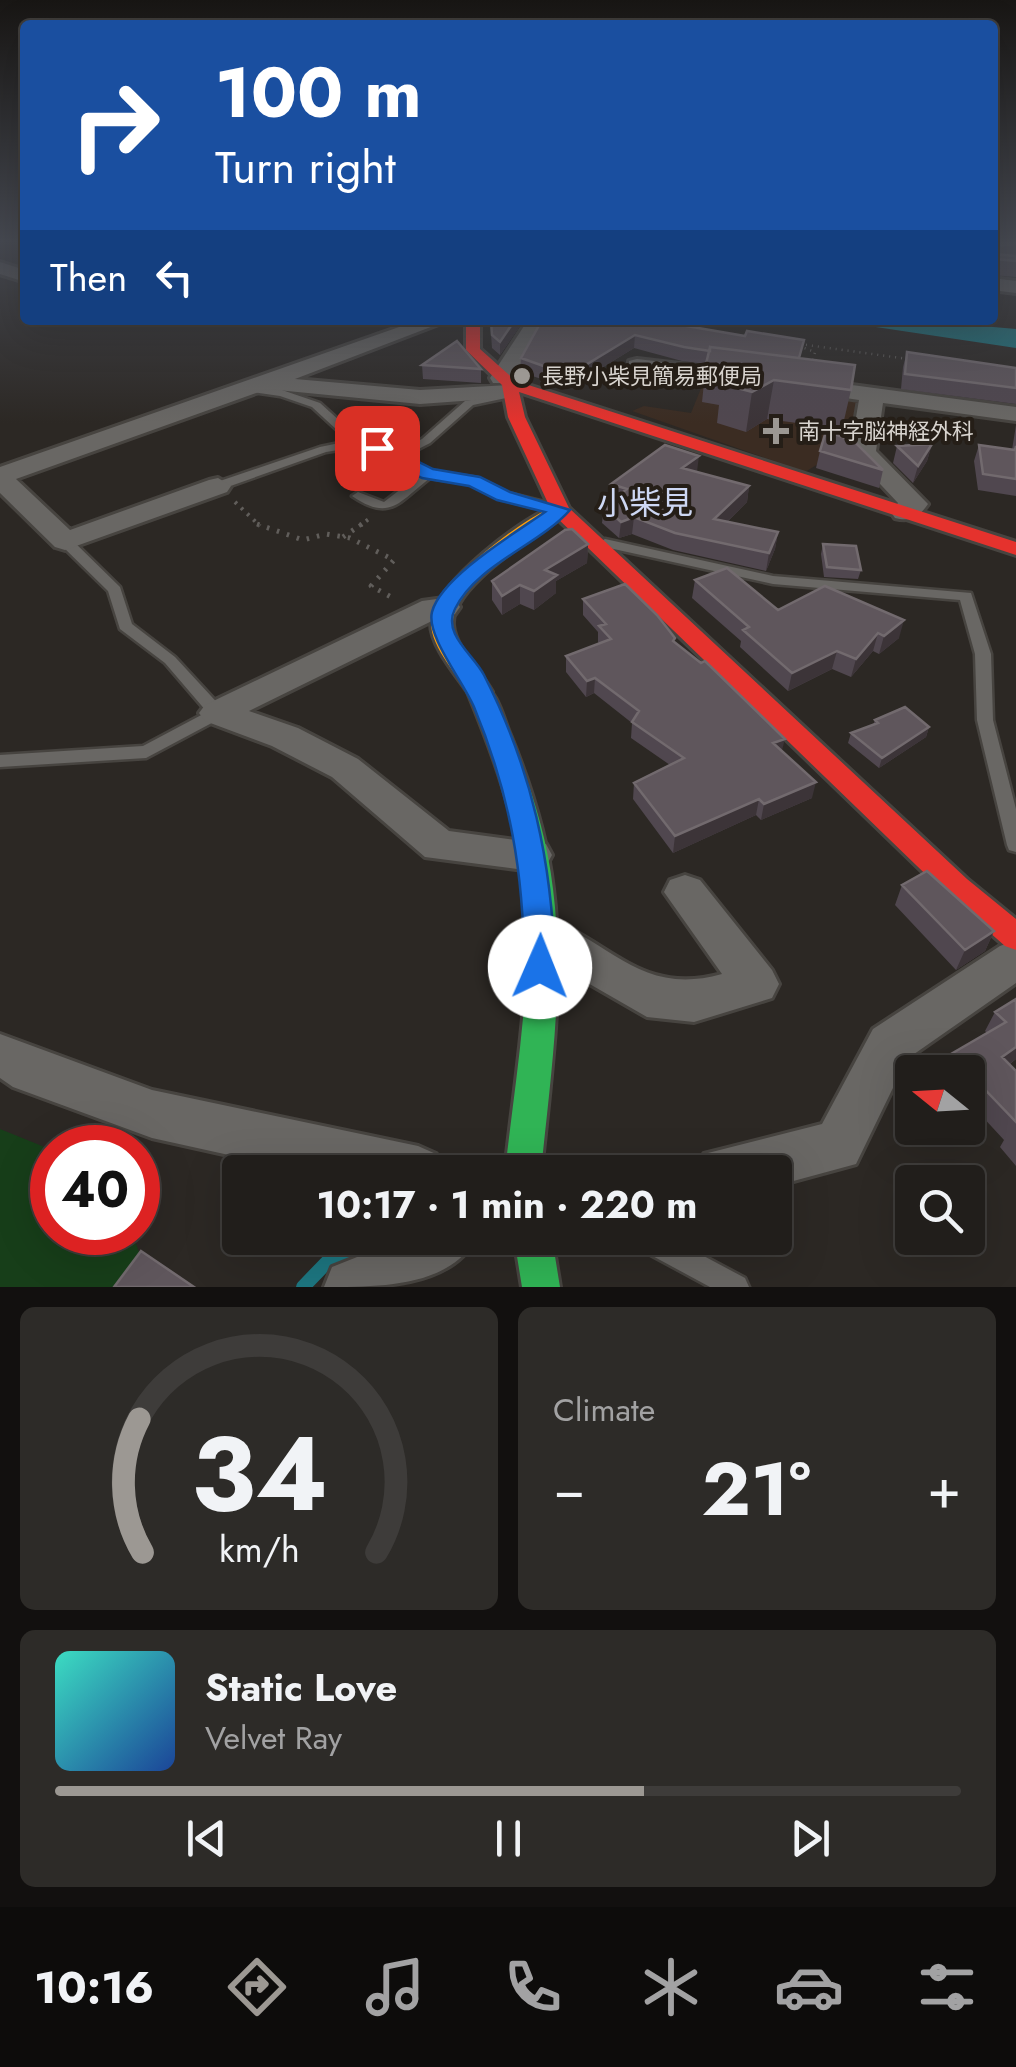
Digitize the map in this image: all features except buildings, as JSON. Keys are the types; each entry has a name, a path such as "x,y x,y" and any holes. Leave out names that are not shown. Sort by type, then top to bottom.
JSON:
{"street":[{"path":"218,486 65,542 0,477 425,325"},
{"path":"473,325 471,348 481,365 505,388"},
{"path":"536,325 505,388 508,411 557,482 560,510 1016,938"},
{"path":"636,366 1016,414"},
{"path":"257,386 420,397 505,388 1016,549"},
{"path":"872,394 863,452 914,504 905,512"},
{"path":"218,713 433,610 484,564 560,510"},
{"path":"433,610 451,648 471,672 511,764 532,855 542,935 520,1155"},
{"path":"218,713 285,738 346,768 438,846 532,855"},
{"path":"542,935 647,997 694,1002 756,984 685,892"},
{"path":"792,1156 838,1146 890,1044 1016,959"},
{"path":"0,1056 14,1059 30,1071 152,1114 340,1155"},
{"path":"352,1287 430,1255"},
{"path":"536,1255 541,1287"}],"lane":[{"path":"257,386 316,406 358,442 396,456 428,474 474,481 504,496 560,510"},
{"path":"396,456 426,442 469,403 505,388"},
{"path":"218,486 324,449 358,442"},
{"path":"358,496 385,507 428,474"},
{"path":"590,540 773,580 966,596 983,654 985,720 1016,845"},
{"path":"0,761 146,752 218,713 170,660 125,626 115,590 65,542"},
{"path":"677,1255 736,1287"}],"path":[{"path":"789,384 814,352 786,342 922,361"},
{"path":"218,486 263,529 303,540 315,533 365,541 394,560 372,586 433,610"},
{"path":"343,538 385,507"}],"shaded area":[{"name":"南十字脳神経外科","path":"706,376 870,398 861,452 841,450 805,472 632,411 644,406 691,413"}],"green space":[{"path":"0,1129 30,1141 30,1255 140,1255 152,1287 0,1287"}],"water":[{"path":"862,325 1016,329 1016,348"}],"waterway":[{"path":"303,1287 339,1255"}],"traffic: fast":[{"path":"480,692 517,789 539,889 542,957 525,1155"},
{"path":"536,1255 541,1287"}],"traffic: slow":[{"path":"480,692 444,634 444,611 454,595 488,561 560,510"}],"traffic: jam":[{"path":"473,325 473,350 510,384 1016,549"},
{"path":"510,384 516,417 560,510 957,887 1016,937"}],"place":[{"name":"長野小柴見簡易郵便局","path":"522,376"},
{"name":"南十字脳神経外科","path":"776,431"}],"district":[{"name":"小柴見","path":"645,503"}],"route":[{"path":"377,448 428,474 474,481 504,496 560,510 484,564 444,607 441,624 451,648 471,672 511,764 538,887 540,967"}]}
